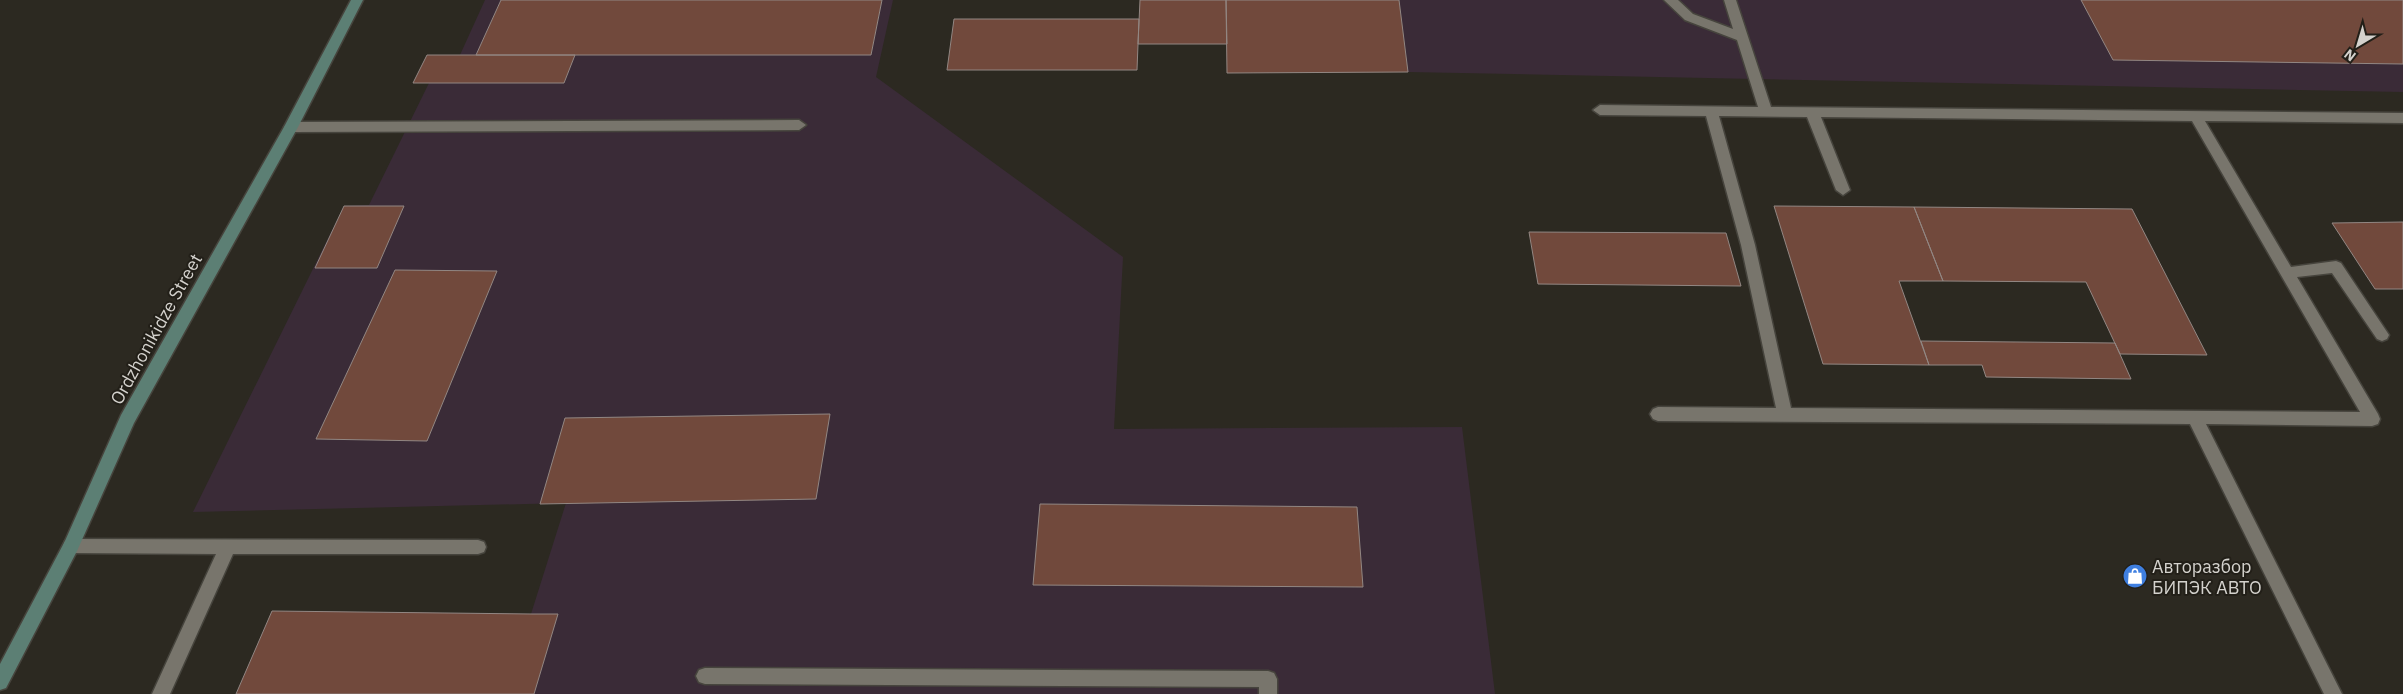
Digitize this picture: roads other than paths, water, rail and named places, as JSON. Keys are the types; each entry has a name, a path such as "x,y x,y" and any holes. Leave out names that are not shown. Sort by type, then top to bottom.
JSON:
{"main road":[{"name":"Ordzhonikidze Street","path":"0,682 71,546 127,420 291,127 357,0"}],"lane":[{"path":"1670,0 1689,17 1743,38"},
{"path":"1730,0 1766,111"},
{"path":"1600,110 2403,118"},
{"path":"1712,111 1748,245 1785,415"},
{"path":"1812,112 1842,190"},
{"path":"1658,414 2372,419 2196,116"},
{"path":"291,127 799,125"},
{"path":"2287,273 2336,268 2382,335"},
{"path":"2194,418 2333,694"},
{"path":"71,546 478,546"},
{"path":"161,694 228,546"},
{"path":"705,676 1268,679 1268,694"}],"place":[{"name":"Авторазбор БИПЭК АВТО","path":"2135,576"}]}
